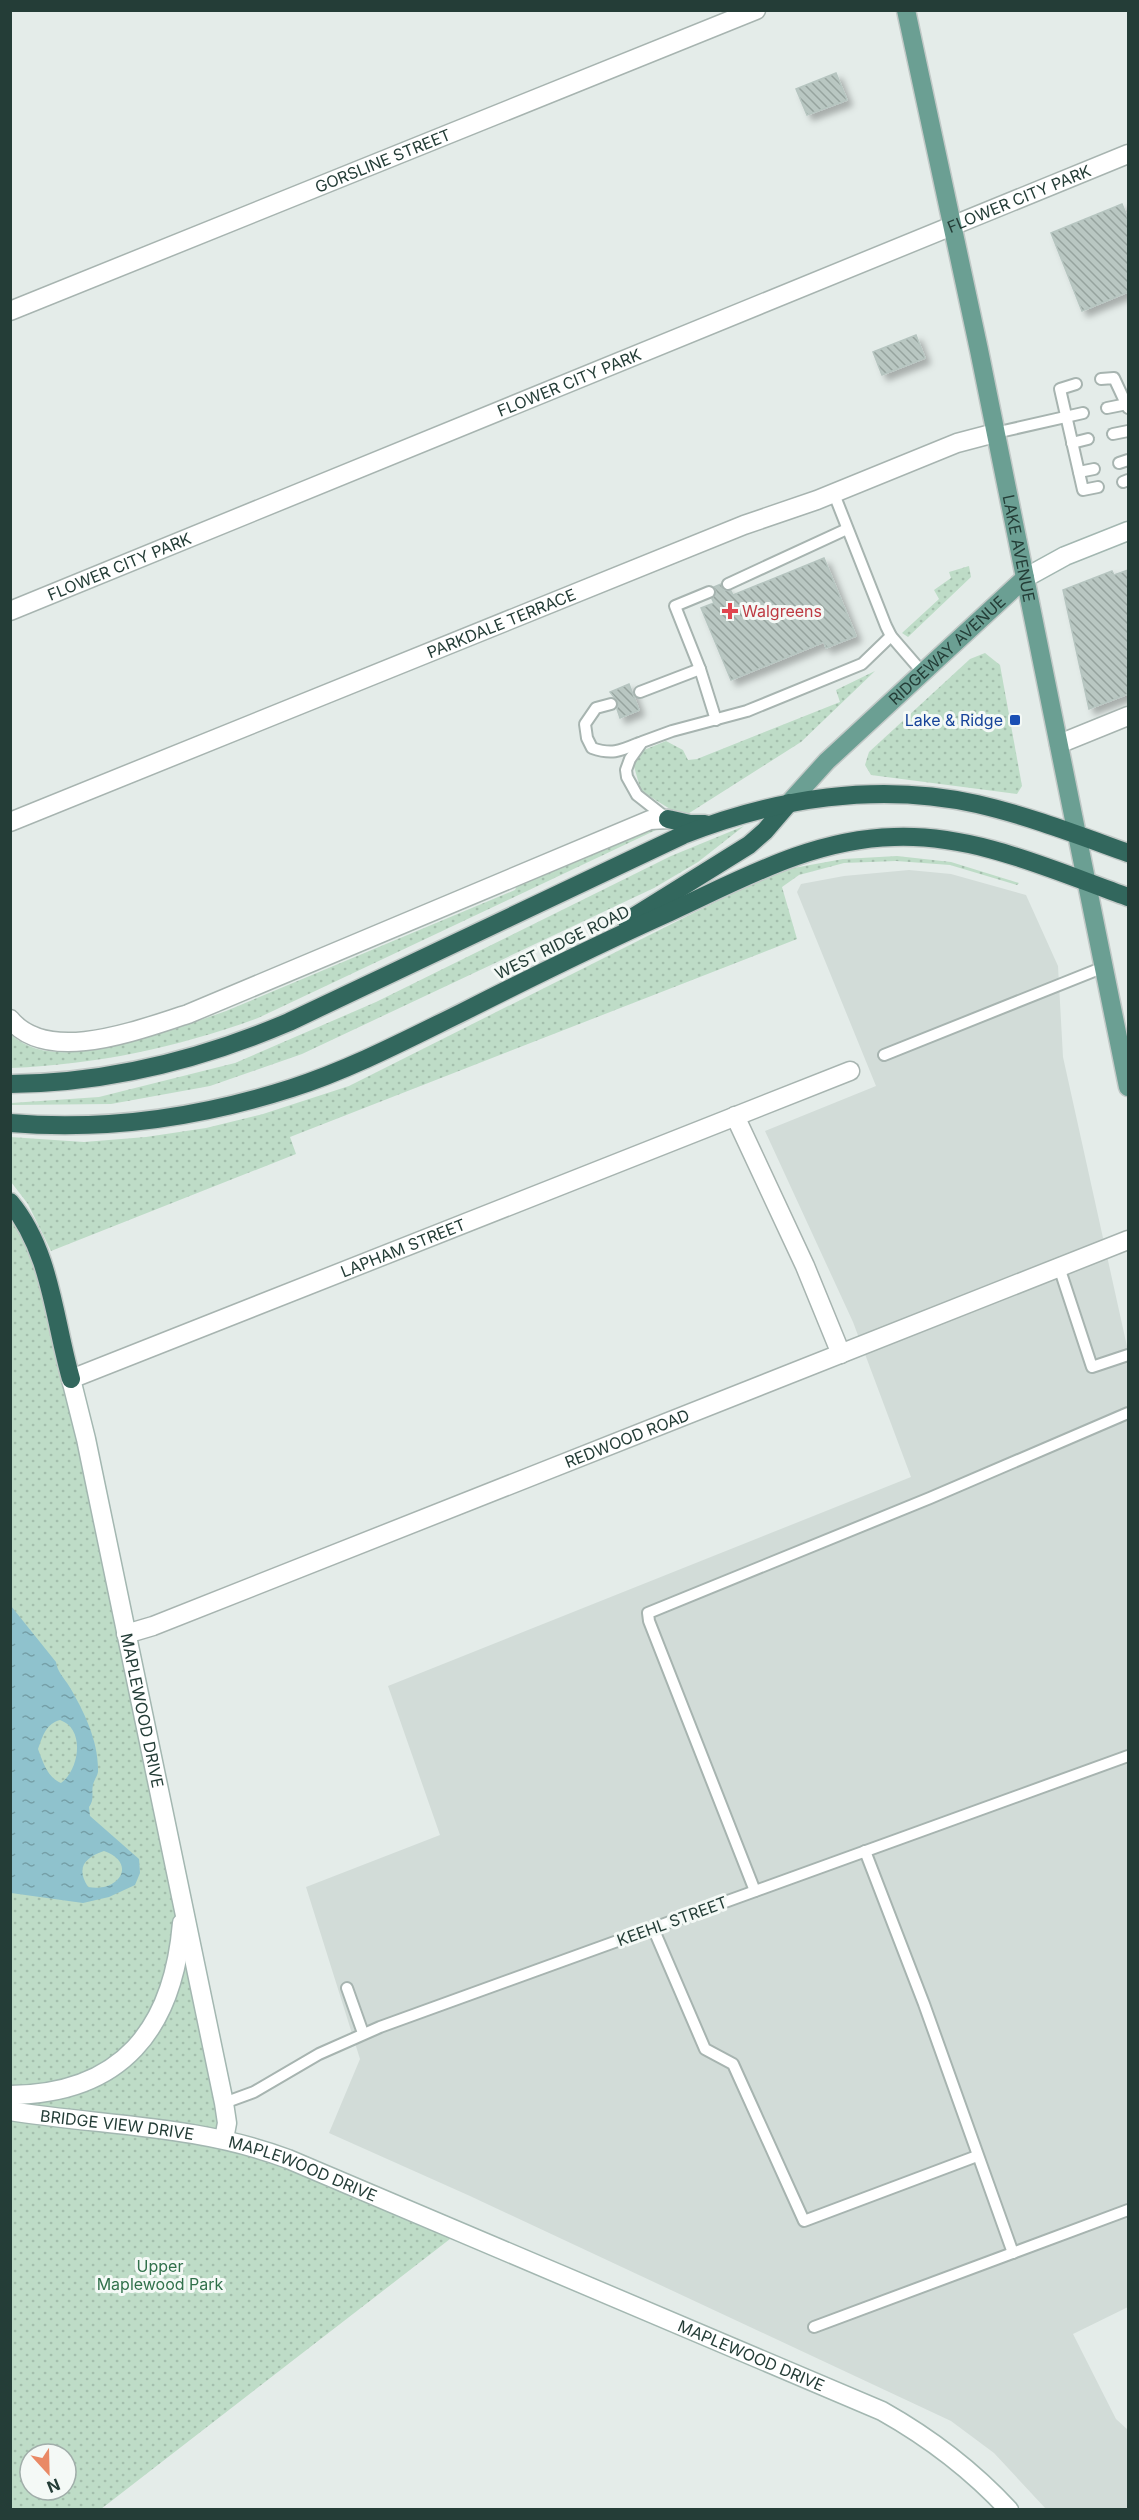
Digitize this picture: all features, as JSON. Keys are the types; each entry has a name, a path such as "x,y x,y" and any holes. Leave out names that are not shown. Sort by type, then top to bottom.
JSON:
{"highway":[{"path":"10,1084 57,1082 125,1073 225,1047 289,1022 661,845 716,822 789,803 866,794 931,796 1006,811 1128,853"},
{"path":"540,973 749,845 765,831 789,803"},
{"path":"668,819 690,824 716,822"},
{"name":"WEST RIDGE ROAD","path":"10,1123 57,1125 125,1122 193,1113 260,1098 357,1063 540,973 780,861 806,851 848,841 895,837 957,841 1002,852 1128,897"},
{"path":"10,1202 31,1234 43,1264 71,1379"}],"main road":[{"name":"LAKE AVENUE","path":"906,10 1128,1087"},
{"name":"RIDGEWAY AVENUE","path":"789,803 827,760 1025,579"}],"street":[{"name":"GORSLINE STREET","path":"10,311 756,10"},
{"name":"FLOWER CITY PARK","path":"10,611 1128,154"},
{"name":"PARKDALE TERRACE","path":"10,822 744,525 834,494 957,443 995,433"},
{"name":"RIDGEWAY AVENUE","path":"1025,579 1065,556 1128,531"},
{"path":"1059,744 1128,716"},
{"path":"10,1019 23,1031 36,1038 58,1043 77,1042 131,1031 188,1014 650,820 668,819"},
{"name":"LAPHAM STREET","path":"71,1379 850,1071"},
{"path":"735,1116 805,1266 841,1353"},
{"name":"REDWOOD ROAD","path":"126,1634 176,1617 1128,1240"},
{"name":"MAPLEWOOD DRIVE","path":"71,1379 183,1900 224,2103 227,2123 224,2139 300,2164 882,2411 940,2446 968,2469 1009,2510"},
{"path":"10,2096 51,2092 82,2084 105,2074 134,2049 152,2027 169,1991 179,1948 183,1900"},
{"name":"BRIDGE VIEW DRIVE","path":"10,2111 139,2125 224,2139"}],"lane":[{"path":"1101,379 1114,378 1128,406 1107,408"},
{"path":"1076,384 1060,389 1083,490 1098,487"},
{"path":"995,433 1083,413"},
{"path":"1113,434 1128,431"},
{"path":"1072,443 1088,439"},
{"path":"1079,472 1094,468"},
{"path":"834,494 891,636 923,673"},
{"path":"728,584 847,529"},
{"path":"709,592 675,606 700,669 716,720"},
{"path":"611,704 596,708 585,724 587,738 592,748 606,753 618,752 672,730 747,711 862,664 891,636"},
{"path":"640,692 700,669"},
{"path":"642,742 627,765 629,783 644,802 668,819"},
{"path":"885,1055 1104,968"},
{"path":"1059,1267 1092,1367 1128,1355"},
{"path":"755,1891 648,1613 930,1498 1128,1413"},
{"name":"KEEHL STREET","path":"224,2103 254,2092 319,2054 363,2033 1128,1756"},
{"path":"865,1851 924,2004 1013,2253"},
{"path":"653,1928 705,2049 733,2064 804,2221 977,2156"},
{"path":"347,1988 363,2033"},
{"path":"814,2327 1128,2210"}],"shaded area":[{"path":"909,870 951,874 1026,895 1058,966 1063,1057 1128,1351 1128,2307 1073,2334 1116,2419 1128,2430 1128,2509 1046,2509 994,2453 951,2421 470,2196 329,2133 360,2059 306,1887 440,1835 388,1686 911,1477 853,1322 765,1131 876,1086 797,892 801,884 844,876"}],"green space":[{"path":"969,566 971,577 908,637 902,633 939,599 934,590 951,578 949,572"},
{"path":"985,653 1000,665 1022,786 1017,794 871,775 865,765 869,752 970,659"},
{"path":"875,671 801,742 683,817 641,791 633,763 639,752 666,741 683,750 688,760 697,759 840,702 836,690"},
{"path":"744,826 698,862 654,888 302,1054 210,1086 111,1104 11,1105 11,1103 99,1097 235,1063 376,1002 671,856"},
{"path":"655,827 656,830 258,1018 197,1038 136,1053 75,1063 11,1068 10,1034 31,1047 55,1052 72,1052 175,1029 226,1011 515,890 518,883"},
{"path":"897,856 951,862 1019,883 1017,885 950,865 896,861 844,863 799,875 782,887 797,939 290,1137 296,1154 51,1251 28,1204 11,1182 10,1137 84,1142 146,1137 206,1128 263,1114 349,1086 777,871 843,859"},
{"name":"Upper Maplewood Park","path":"10,1202 38,1250 224,2139 459,2232 101,2509 11,2509"}],"water":[{"path":"11,1606 56,1662 90,1727 96,1749 98,1772 89,1807 90,1816 139,1859 140,1873 135,1885 109,1897 83,1903 11,1893","holes":["60,1720 74,1732 77,1750 72,1769 61,1783 49,1773 38,1749 48,1727","104,1851 114,1856 120,1863 122,1869 120,1876 108,1886 88,1887 84,1880 84,1864 91,1857"]}],"building":[{"path":"836,73 847,100 807,115 796,89"},
{"path":"1122,204 1128,219 1128,292 1082,311 1051,233"},
{"path":"916,335 925,358 882,375 873,352"},
{"name":"Walgreens","path":"824,558 856,636 826,648 824,642 731,680 701,608 714,603 712,599 716,592 714,587 721,584 723,590 731,591 733,595"},
{"path":"1128,570 1128,694 1089,709 1063,590 1112,571 1114,575"},
{"path":"629,684 639,710 620,718 617,709 618,702 610,692"}],"place":[{"name":"Walgreens","path":"730,611"},
{"name":"Lake & Ridge","path":"1015,720"}]}
